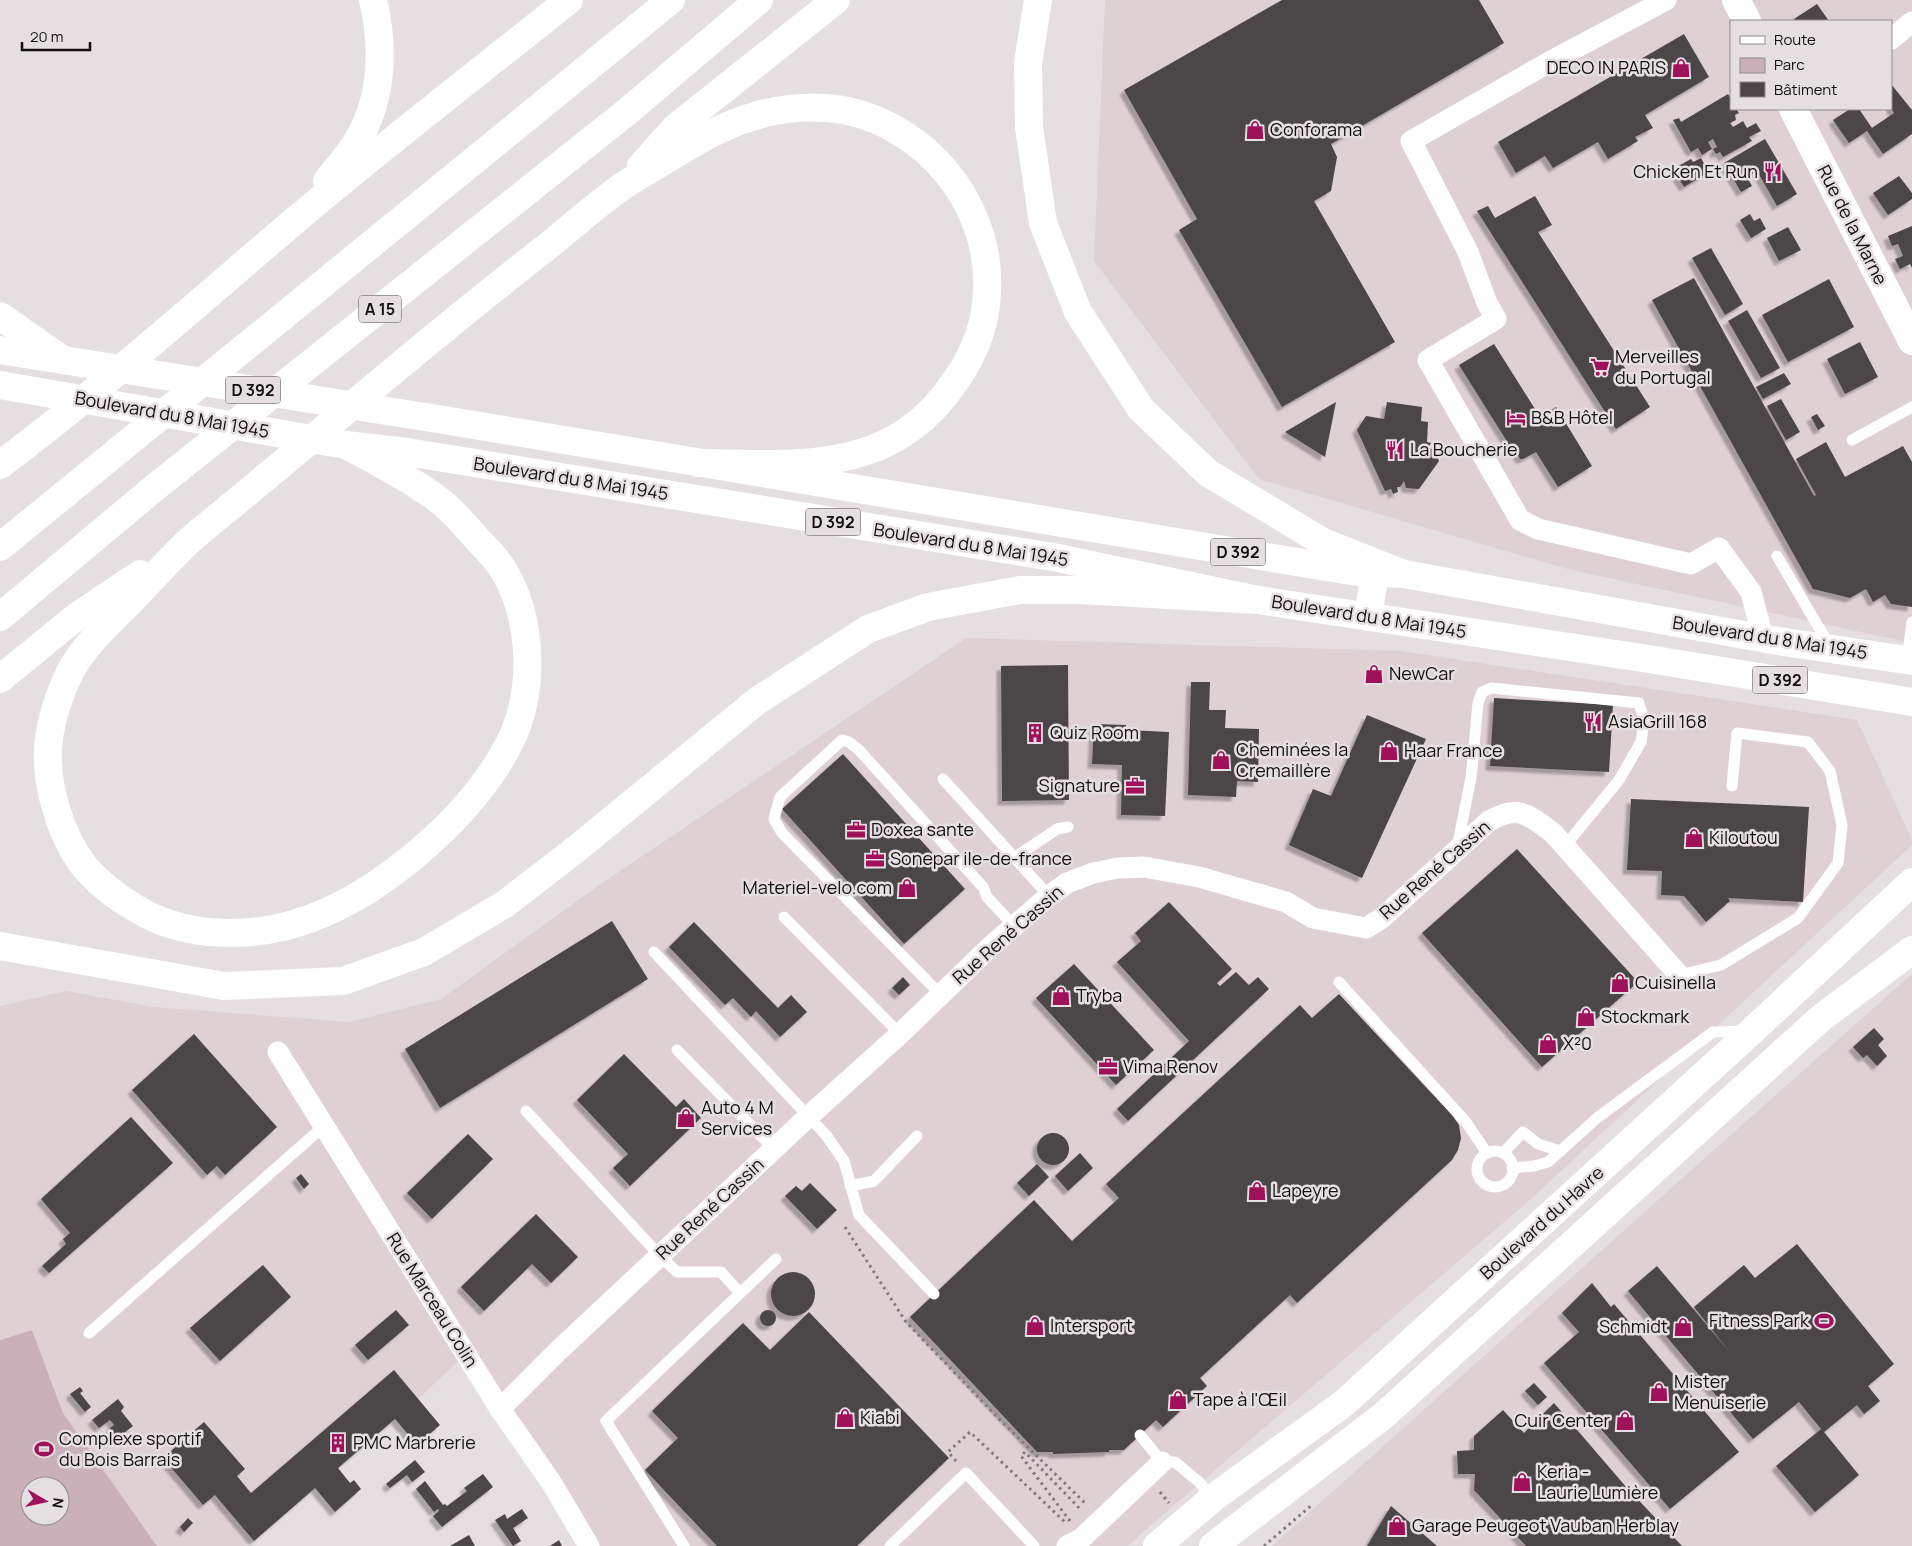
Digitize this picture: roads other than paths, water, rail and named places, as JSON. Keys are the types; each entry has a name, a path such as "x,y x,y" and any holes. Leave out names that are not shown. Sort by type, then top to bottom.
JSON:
{"main road":[{"path":"300,216 360,137 372,103 377,88 380,62 378,20 373,0"},
{"path":"0,465 54,425 153,343 300,216 569,0"},
{"path":"0,547 671,0"},
{"name":"A 15","path":"0,617 161,483 628,112 759,0"},
{"path":"621,187 675,128 836,0"},
{"path":"1038,0 1028,63 1029,127 1043,224 1078,312 1141,409 1208,473 1323,542 1404,574"},
{"path":"1736,0 1746,20"},
{"path":"346,445 431,494 456,516 500,563 512,585 523,615 528,666 521,712 512,738 497,764 472,798 443,829 402,866 357,896 304,922 257,932 216,932 165,923 141,912 102,884 84,866 68,839 57,812 48,753 52,725 61,693 73,667 90,642 189,541 469,308 621,187 717,129 755,116 791,108 830,109 859,114 892,128 919,146 944,168 965,196 980,232 987,256 987,290 983,325 971,358 951,389 923,420 902,437 854,456 798,464 698,462"},
{"name":"Rue de la Marne","path":"1795,110 1912,341"},
{"path":"0,316 63,360"},
{"name":"Boulevard du 8 Mai 1945","path":"0,350 444,420 1357,572 1404,574 1763,638 1909,661"},
{"name":"Boulevard du 8 Mai 1945","path":"0,385 346,445 406,452 1053,557 1258,600 1649,659 1912,702"},
{"path":"0,679 76,617 189,541"},
{"path":"1368,617 1375,573"},
{"path":"0,946 224,986 343,981 424,952 505,904 575,850 757,701 868,629 928,607 1020,590 1080,590 1258,600"},
{"name":"Boulevard du Havre","path":"1157,1546 1214,1498 1343,1404 1753,1030 1912,882"},
{"name":"Boulevard du Havre","path":"1212,1546 1383,1416 1821,1018 1912,950"}],"street":[{"path":"1666,0 1588,40 1410,141 1468,252 1487,303 1496,319 1428,360 1520,520 1538,529 1691,564 1719,548 1751,592 1763,638"},
{"path":"1892,38 1912,22"},
{"name":"Rue René Cassin","path":"500,1409 564,1346 1014,926 1049,896 1068,883 1093,873 1118,868 1144,867 1199,877 1286,902 1313,918 1366,928 1382,918 1489,821 1502,814 1517,812 1529,815 1554,833 1679,975"},
{"name":"Rue Marceau Colin","path":"278,1052 500,1409 551,1482 588,1546"},
{"path":"1067,1546 1081,1539 1162,1462"}],"lane":[{"path":"1852,440 1912,407"},
{"path":"1777,556 1831,649"},
{"path":"1909,661 1912,622"},
{"path":"1457,850 1471,778 1478,703 1482,692 1491,688 1639,703 1644,720 1641,742 1619,780 1565,846"},
{"path":"1679,975 1721,965 1798,918 1838,864 1842,825 1830,771 1808,742 1737,733 1732,786"},
{"path":"941,995 782,833 774,819 780,797 842,740 850,742 983,887 987,897 1014,926"},
{"path":"944,779 1049,896"},
{"path":"1014,858 1057,829 1068,827"},
{"path":"784,917 900,1034"},
{"path":"654,952 826,1135 844,1161 859,1215 934,1294"},
{"path":"1340,982 1466,1122 1487,1153"},
{"path":"1512,1168 1534,1166 1548,1162 1597,1118 1713,1032 1753,1030"},
{"path":"677,1050 774,1149"},
{"path":"526,1111 677,1272 721,1272 740,1293"},
{"path":"89,1333 324,1126"},
{"path":"1504,1153 1523,1132 1538,1144 1561,1151"},
{"path":"850,1186 874,1181 917,1136"},
{"path":"1492,1151 1504,1153 1508,1157 1512,1168 1510,1178 1496,1187 1485,1184 1477,1170 1480,1160 1492,1151"},
{"path":"684,1546 606,1421 776,1259"},
{"path":"1140,1435 1162,1462 1175,1462 1199,1482 1214,1498"},
{"path":"890,1546 966,1473 1034,1546"}],"place":[{"name":"DECO IN PARIS","path":"1681,68"},
{"name":"Conforama","path":"1255,130"},
{"name":"Chicken Et Run","path":"1773,172"},
{"name":"Merveilles du Portugal","path":"1600,367"},
{"name":"B&B Hôtel","path":"1516,418"},
{"name":"La Boucherie","path":"1395,450"},
{"name":"NewCar","path":"1374,674"},
{"name":"AsiaGrill 168","path":"1593,722"},
{"name":"Quiz Room","path":"1035,733"},
{"name":"Haar France","path":"1389,751"},
{"name":"Cheminées la Cremaillère","path":"1221,760"},
{"name":"Signature","path":"1135,786"},
{"name":"Doxea sante","path":"856,830"},
{"name":"Kiloutou","path":"1694,838"},
{"name":"Sonepar ile-de-france","path":"875,859"},
{"name":"Materiel-velo.com","path":"907,888"},
{"name":"Cuisinella","path":"1620,983"},
{"name":"Tryba","path":"1061,996"},
{"name":"Stockmark","path":"1586,1017"},
{"name":"X²0","path":"1548,1044"},
{"name":"Vima Renov","path":"1108,1067"},
{"name":"Auto 4 M Services","path":"686,1118"},
{"name":"Lapeyre","path":"1257,1191"},
{"name":"Fitness Park","path":"1824,1321"},
{"name":"Intersport","path":"1035,1326"},
{"name":"Schmidt","path":"1683,1327"},
{"name":"Mister Menuiserie","path":"1659,1392"},
{"name":"Tape à l'Œil","path":"1178,1400"},
{"name":"Kiabi","path":"845,1418"},
{"name":"Cuir Center","path":"1625,1421"},
{"name":"PMC Marbrerie","path":"338,1443"},
{"name":"Complexe sportif du Bois Barrais","path":"44,1449"},
{"name":"Keria - Laurie Lumière","path":"1522,1482"},
{"name":"Garage Peugeot Vauban Herblay","path":"1397,1526"}]}
